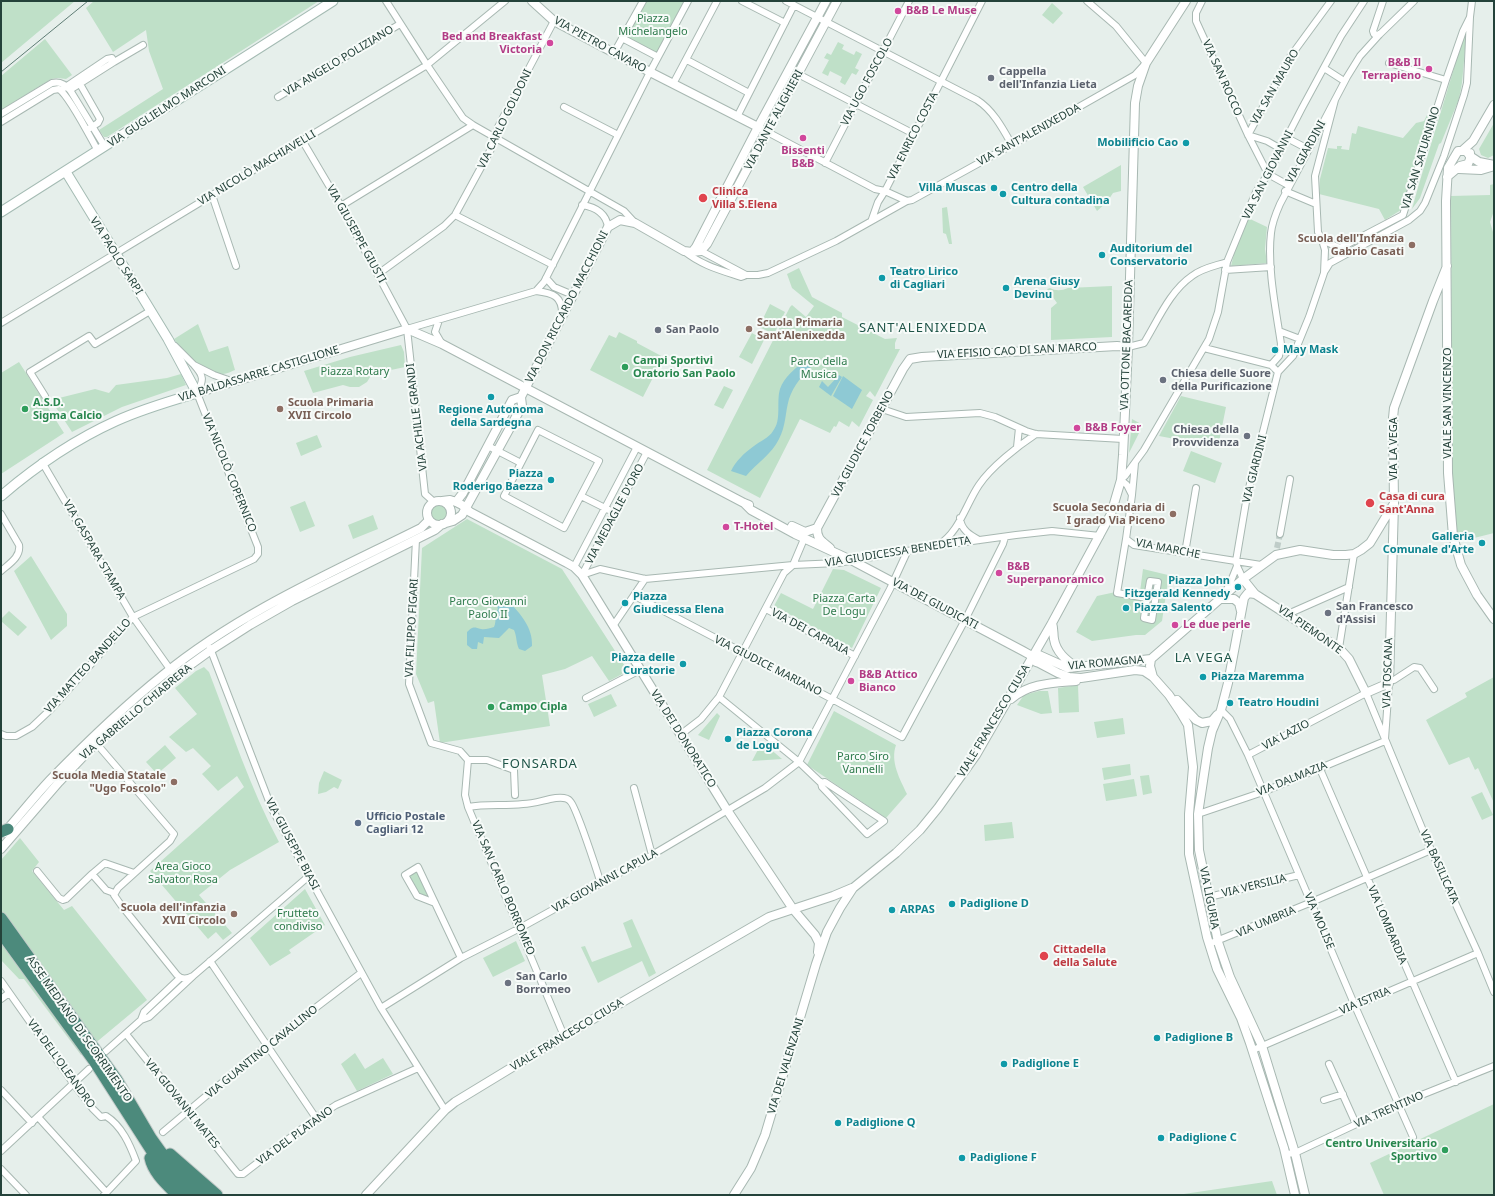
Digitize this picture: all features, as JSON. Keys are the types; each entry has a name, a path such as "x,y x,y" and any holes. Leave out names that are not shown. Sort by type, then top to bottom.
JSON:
{"highway":[{"name":"ASSE MEDIANO DI SCORRIMENTO","path":"1,918 117,1080 160,1164 191,1195"},
{"name":"ASSE MEDIANO DI SCORRIMENTO","path":"1,933 94,1061 149,1142 203,1195"},
{"path":"149,1142 153,1167 161,1179 177,1195"},
{"path":"149,1142 217,1195"}],"main road":[{"name":"VIA GUGLIELMO MARCONI","path":"1,212 333,1"},
{"name":"VIA PAOLO SARPI","path":"66,172 168,339 197,393"},
{"name":"VIA BALDASSARRE CASTIGLIONE","path":"1,496 42,462 88,435 117,420 197,393"}],"street":[{"path":"386,1 426,65 463,118 624,211 635,223"},
{"name":"VIA NICOLÒ MACHIAVELLI","path":"1,323 426,65 505,1"},
{"name":"VIA PIETRO CAVARO","path":"532,1 554,21 758,128"},
{"path":"614,53 643,1"},
{"path":"536,290 544,282 650,72 688,1"},
{"path":"674,84 717,1"},
{"path":"742,1 785,23"},
{"path":"786,1 884,50 984,104 993,115 1012,145"},
{"name":"VIA DANTE ALIGHIERI","path":"692,251 699,242 826,1"},
{"name":"VIA DANTE ALIGHIERI","path":"692,251 707,244 837,1"},
{"name":"VIA UGO FOSCOLO","path":"825,163 909,1"},
{"name":"VIA ENRICO COSTA","path":"885,191 982,1"},
{"path":"1087,1 1116,26 1146,63"},
{"name":"VIA OTTONE BACAREDDA","path":"1032,656 1052,623 1111,514 1120,480 1123,439 1135,103 1138,86 1146,63 1186,1"},
{"name":"VIA SAN ROCCO","path":"1202,1 1196,13 1196,21 1248,135 1268,174"},
{"name":"VIA SAN MAURO","path":"1248,135 1290,57 1331,1"},
{"name":"VIA SAN GIOVANNI","path":"1120,480 1136,462 1204,348 1216,322 1227,262 1256,192 1282,149 1352,18 1364,1"},
{"path":"1379,35 1374,34 1373,31 1383,1"},
{"name":"VIA GIARDINI","path":"1280,354 1281,344 1271,266 1271,233 1274,220 1288,185 1360,56 1414,1"},
{"name":"VIA SAN SATURNINO","path":"1324,273 1330,263 1408,220 1420,211 1425,203 1444,156 1467,83 1472,1"},
{"path":"737,117 794,5"},
{"name":"VIA SAN SATURNINO","path":"1340,248 1403,215 1462,31 1470,17"},
{"name":"VIA CARLO GOLDONI","path":"378,274 444,226 455,215 497,138 496,134 498,127 554,21"},
{"name":"VIA ANGELO POLIZIANO","path":"278,97 400,24"},
{"path":"622,38 658,57"},
{"path":"1,114 10,113 54,90 60,90 80,84 143,44"},
{"path":"67,87 107,59 112,58 114,62"},
{"path":"687,60 749,93"},
{"name":"VIA SANT'ALENIXEDDA","path":"746,275 768,273 836,241 872,219 907,201 912,200 1012,145 1134,75 1146,63"},
{"path":"1389,63 1446,80"},
{"path":"1324,68 1341,79"},
{"path":"798,74 914,134"},
{"path":"1,122 10,113 52,83 57,82 67,87 93,127 102,149"},
{"path":"80,84 99,116 100,121 86,131"},
{"path":"60,90 86,131 102,149"},
{"path":"1204,348 1271,365 1278,372 1291,359 1309,317 1324,273 1325,250 1318,232 1315,176 1335,100"},
{"path":"1447,177 1468,164 1470,160 1469,149 1494,105"},
{"path":"564,107 618,135"},
{"path":"341,206 473,125"},
{"path":"758,128 875,189 885,191 907,201"},
{"path":"1248,135 1267,141 1282,149"},
{"path":"1287,138 1308,149"},
{"name":"VIA GIUSEPPE GIUSTI","path":"302,140 341,206 407,329"},
{"path":"1469,149 1458,151 1454,157 1456,163 1461,168 1481,170 1494,166"},
{"path":"1469,149 1484,164 1494,166"},
{"name":"VIA SAN SATURNINO","path":"1444,156 1454,157"},
{"name":"VIALE SAN VINCENZO","path":"1454,157 1448,168 1446,201 1448,473 1454,536 1461,565 1477,595 1494,619"},
{"path":"1268,174 1288,185"},
{"path":"872,219 878,202 885,191"},
{"path":"1286,192 1316,204"},
{"path":"212,195 236,266"},
{"path":"582,205 599,210 604,215 608,227 620,220 635,223 746,275"},
{"path":"455,215 552,265"},
{"name":"VIA DON RICCARDO MACCHIONI","path":"521,397 608,227"},
{"path":"1322,240 1340,248 1352,251"},
{"path":"692,251 694,259 712,268 740,276 746,275"},
{"path":"1126,347 1144,343 1176,290 1192,276 1202,270 1227,262"},
{"path":"1225,270 1271,266"},
{"name":"VIA LA VEGA","path":"1392,534 1394,504 1392,428 1394,408 1447,266"},
{"path":"546,278 554,287 573,295"},
{"path":"536,290 549,293 558,298 562,317"},
{"name":"VIA BALDASSARRE CASTIGLIONE","path":"197,393 536,290"},
{"path":"1435,296 1441,297 1447,301"},
{"path":"45,396 30,372 89,336 95,344 150,311"},
{"path":"439,320 435,332 442,344"},
{"name":"VIA DEI GIUDICATI","path":"407,329 442,344 802,532 809,532 817,528 817,535 819,538 837,553"},
{"name":"VIA ACHILLE GRANDI","path":"407,329 425,494 438,502"},
{"path":"1279,331 1300,339"},
{"name":"VIA PAOLO SARPI","path":"168,339 200,372 202,382 197,393"},
{"name":"VIA EFISIO CAO DI SAN MARCO","path":"910,359 922,356 1117,346 1126,347"},
{"path":"1271,365 1280,354 1291,359"},
{"name":"VIA GIUDICE TORBENO","path":"817,528 903,369 910,359"},
{"name":"VIA PAOLO SARPI","path":"194,365 214,375 234,382"},
{"name":"VIA GIARDINI","path":"1234,562 1247,496 1278,372"},
{"name":"VIA NICOLÒ COPERNICO","path":"197,393 258,547 258,554"},
{"path":"438,502 448,505 451,510 450,518 444,524 436,524 429,520 427,510 431,504 438,502 450,500 456,502 463,493 512,400 521,397 522,406 466,510"},
{"path":"882,409 906,417 980,413 995,417 1036,434 1123,439"},
{"path":"1017,447 1019,428"},
{"path":"538,430 599,462 564,528 504,496 521,463 538,430"},
{"path":"936,546 946,539 954,530 974,492 984,479 1017,447 1036,434"},
{"path":"488,446 521,463"},
{"name":"VIA MEDAGLIE D'ORO","path":"574,567 637,446"},
{"name":"VIA MEDAGLIE D'ORO","path":"582,575 647,452"},
{"name":"VIA GASPARA STAMPA","path":"42,462 132,616 172,673"},
{"name":"VIA MARCHE","path":"1136,462 1126,539 1134,545 1234,562"},
{"path":"1280,534 1290,479"},
{"path":"1120,480 1127,485 1132,495"},
{"path":"619,482 628,488"},
{"path":"1185,553 1196,488"},
{"path":"581,496 615,513"},
{"name":"VIA DEI DONORATICO","path":"456,502 462,505 466,510 574,567 582,575 727,810 793,909"},
{"name":"VIA DEI GIUDICATI","path":"744,503 751,510 804,539 853,561 1032,656"},
{"path":"1220,599 1277,551 1300,550 1333,555 1354,554 1370,543 1394,504"},
{"name":"VIA GABRIELLO CHIABRERA","path":"209,646 292,601 435,530 444,524 453,521 462,515 466,510"},
{"path":"1,514 20,545 20,550 19,555 1,571"},
{"path":"960,518 963,528 970,536 979,540"},
{"name":"VIA GABRIELLO CHIABRERA","path":"3,833 49,781 103,726 172,673 271,604 421,528 429,520"},
{"name":"VIA GIUDICESSA BENEDETTA","path":"590,561 600,569 645,579 853,561 936,546 1052,531 1100,536"},
{"path":"1377,531 1385,531 1392,534"},
{"name":"VIA TOSCANA","path":"1385,741 1389,682 1392,534"},
{"path":"965,620 1003,544 1005,537"},
{"name":"VIA FILIPPO FIGARI","path":"416,539 409,684 431,743 460,751 468,760"},
{"path":"680,735 701,719 719,697 784,573 793,566 804,539"},
{"path":"1126,539 1117,593 1147,598"},
{"path":"799,762 855,656 907,552"},
{"name":"VIA MATTEO BANDELLO","path":"4,735 16,736 25,732 51,709 132,616 254,558 258,554"},
{"path":"1339,648 1354,554"},
{"path":"1234,562 1261,565"},
{"path":"1234,562 1251,594"},
{"path":"1220,599 1229,586 1234,562"},
{"path":"582,575 600,569"},
{"path":"613,626 635,596 645,579"},
{"path":"1150,581 1158,582 1152,620 1144,618 1147,598 1150,581"},
{"path":"1288,614 1349,587"},
{"name":"VIA LIGURIA","path":"1251,594 1244,598 1228,684 1212,731 1208,748 1198,814 1199,850 1209,897 1218,969 1241,1018 1253,1050 1286,1154 1295,1195"},
{"name":"VIA PIEMONTE","path":"1251,594 1288,614 1339,648 1349,659 1366,693 1385,741"},
{"name":"VIA GIUDICE MARIANO","path":"635,596 902,737 965,620"},
{"path":"1220,599 1234,599 1239,603 1242,611"},
{"name":"VIA ROMAGNA","path":"1153,677 1144,671 1135,670 1081,678 1069,677 1036,662 1032,656 1039,655 1064,667 1151,659 1220,599"},
{"name":"VIA DEI CAPRAIA","path":"766,609 855,656"},
{"path":"1052,623 1055,644 1058,650 1076,667"},
{"name":"VIA GIUSEPPE BIASI","path":"209,646 272,809 381,1008 445,1110"},
{"name":"VIALE FRANCESCO CIUSA","path":"827,932 853,888 910,840 928,822 976,755 1032,656"},
{"path":"1151,659 1150,666 1153,677 1169,695 1177,700 1196,720 1202,723 1212,721 1220,711"},
{"path":"1389,682 1417,666 1420,668 1434,689"},
{"path":"586,698 640,670"},
{"name":"VIA GABRIELLO CHIABRERA","path":"1,849 63,777 172,673"},
{"path":"1007,702 1027,688 1053,683 1078,681 1081,678"},
{"name":"VIA LAZIO","path":"1248,755 1389,682"},
{"name":"VIA LIGURIA","path":"1169,695 1188,725 1193,768 1189,814 1190,854 1214,943 1262,1046 1295,1153 1305,1195"},
{"path":"719,697 799,762 821,783 822,787 867,834 884,821 825,782 821,783"},
{"name":"VIA MOLISE","path":"1220,711 1230,719 1248,755 1355,1006 1413,1137"},
{"name":"VIA DALMAZIA","path":"1198,814 1263,792 1385,741"},
{"name":"VIA BASILICATA","path":"1385,741 1431,850 1494,992"},
{"path":"96,744 174,834 170,841 114,893"},
{"path":"468,760 487,760 514,770 515,795"},
{"name":"VIA SAN CARLO BORROMEO","path":"468,760 465,795 468,807 564,1036"},
{"name":"VIA GIOVANNI CAPULA","path":"381,1008 461,958 520,928 652,855 765,788 799,762"},
{"name":"VIA LOMBARDIA","path":"1320,769 1456,1082"},
{"path":"634,788 652,855"},
{"path":"468,807 488,804 505,806 524,804 553,798 570,800 576,812 601,884"},
{"name":"VIA UMBRIA","path":"1214,943 1431,850"},
{"path":"38,871 59,898 63,900 105,863 134,873"},
{"path":"435,904 417,896 405,875 418,867 461,958"},
{"path":"92,874 106,890 114,893"},
{"name":"VIA VERSILIA","path":"1209,897 1300,875"},
{"path":"141,1020 149,1018 193,976 309,876"},
{"name":"VIALE FRANCESCO CIUSA","path":"366,1195 445,1110 455,1102 564,1036 768,917 853,888"},
{"path":"114,893 120,905 180,978 185,979 193,976"},
{"path":"793,909 815,935 819,943 816,964"},
{"name":"VIA DEI VALENZANI","path":"734,1195 751,1168 765,1135 827,932"},
{"name":"VIA ISTRIA","path":"1253,1050 1478,953"},
{"path":"210,961 316,1118"},
{"name":"VIA GUANTINO CAVALLINO","path":"163,1132 267,1046 361,973"},
{"path":"106,1051 141,1020 144,1012 180,978"},
{"name":"VIA DELL'OLEANDRO","path":"1,981 93,1109 101,1117 106,1116 111,1119 121,1130 131,1147 136,1161 105,1194"},
{"path":"1,999 9,993"},
{"name":"VIA GIOVANNI MATES","path":"126,1034 238,1174"},
{"path":"1329,1064 1356,1124"},
{"name":"VIA TRENTINO","path":"1286,1154 1295,1153 1399,1104 1494,1066"},
{"name":"VIA DEL PLATANO","path":"238,1174 243,1174 316,1118 336,1105 418,1068"},
{"path":"1,1151 89,1069"},
{"path":"1,1090 32,1123"},
{"path":"1324,1100 1343,1094"},
{"path":"38,1117 105,1194"},
{"path":"1,1169 26,1195"}],"green space":[{"path":"1,1 75,1 1,63"},
{"path":"94,1 319,1 107,137 104,137 99,130 163,89 149,51 146,30 113,52 86,8"},
{"name":"Piazza Michelangelo","path":"646,1 686,1 658,55 626,38"},
{"path":"1052,3 1063,13 1053,24 1042,15"},
{"path":"1464,38 1466,38 1459,99 1441,143 1439,144 1420,198 1412,209 1455,65 1454,63"},
{"path":"45,39 72,75 66,79 51,79 1,110 1,76"},
{"path":"838,42 844,45 842,49 854,55 856,51 862,54 855,68 859,70 856,75 852,73 845,85 840,82 842,77 830,71 828,76 822,73 829,60 824,58 827,53 831,55"},
{"path":"1427,115 1431,116 1428,128 1401,210 1385,220 1379,209 1319,194 1320,179 1328,148 1337,149 1337,146 1342,146 1341,149 1349,150 1352,133 1356,134 1358,126 1403,138 1416,123 1424,121"},
{"path":"1494,123 1494,155 1488,158 1481,155 1479,149"},
{"path":"1121,165 1121,191 1113,193 1107,202 1097,211 1083,187"},
{"path":"1494,184 1494,211 1490,222 1493,232 1494,249 1494,533 1458,542 1452,474 1451,196 1490,195 1490,185"},
{"path":"947,207 952,244 949,244 946,234 943,233 942,208"},
{"path":"1248,218 1267,227 1265,249 1267,263 1231,266 1236,246"},
{"name":"Parco della Musica","path":"799,268 812,297 842,313 842,317 885,339 897,338 895,349 900,349 875,397 870,391 866,396 873,400 859,427 852,421 849,427 839,421 830,433 800,419 760,498 707,470 790,307 792,305 806,317 814,306 792,288 787,274"},
{"path":"1112,286 1112,337 1051,340 1051,308 1057,303 1047,289 1063,290 1068,288"},
{"path":"770,304 785,312 774,334 759,327"},
{"path":"198,324 209,352 228,346 235,370 223,374 209,370 189,356 174,339"},
{"name":"Campi Sportivi Oratorio San Paolo","path":"619,332 667,359 664,364 661,362 643,397 590,370 609,335 616,338"},
{"path":"752,333 764,340 752,364 739,357"},
{"name":"Piazza Rotary","path":"401,345 404,352 405,367 372,374 367,382 359,387 343,385 313,393 304,371 350,357"},
{"name":"A.S.D. Sigma Calcio","path":"19,362 64,433 1,474 1,373"},
{"path":"181,374 186,385 122,407 72,432 53,403 55,399 95,389 109,393 116,385 167,378"},
{"path":"724,386 733,390 723,409 714,405"},
{"path":"1181,396 1226,407 1218,447 1159,436"},
{"path":"1132,419 1143,425 1129,453"},
{"path":"317,435 322,447 301,456 296,443"},
{"path":"1191,451 1222,463 1215,483 1183,471"},
{"path":"305,501 315,526 300,532 290,507"},
{"path":"436,501 446,503 450,508 451,514 450,518 436,524 429,519 427,512 432,503"},
{"path":"373,515 378,529 353,539 348,525"},
{"name":"Parco Giovanni Paolo II","path":"467,519 562,569 628,671 609,681 592,656 565,669 542,675 550,726 440,743 434,701 428,703 416,674 422,548"},
{"path":"31,556 67,614 67,626 51,640 14,571"},
{"name":"Piazza Carta De Logu","path":"833,569 844,570 881,588 852,648 774,606 781,593 813,609"},
{"name":"Piazza Salento","path":"1143,569 1168,575 1162,621 1145,635 1092,641 1076,632 1097,596 1125,590 1140,592"},
{"path":"9,611 27,627 18,636 1,621 1,619"},
{"name":"Area Gioco Salvator Rosa","path":"204,667 209,672 250,780 279,842 230,870 199,895 232,933 223,940 216,932 208,939 150,871 244,787 237,776 218,791 202,774 211,766 193,748 186,752 169,737 197,714 175,688 196,671"},
{"path":"1494,677 1494,803 1478,768 1475,770 1469,757 1449,765 1426,720 1467,697 1465,693"},
{"path":"1078,685 1079,712 1059,713 1058,688"},
{"path":"1039,691 1048,691 1052,713 1041,714 1017,705 1024,695"},
{"path":"611,694 617,706 594,717 588,704"},
{"name":"Parco Siro Vannelli","path":"834,711 896,745 894,751 895,764 907,794 886,818 807,765"},
{"path":"717,713 720,716 709,740 698,735"},
{"path":"1123,718 1125,734 1097,738 1094,722"},
{"path":"762,742 782,759 752,761"},
{"path":"165,745 176,758 157,774 146,762"},
{"path":"1130,764 1131,775 1104,780 1102,768"},
{"path":"324,771 342,780 338,789 334,787 326,792 318,794 319,783"},
{"path":"1149,775 1152,793 1143,795 1140,776"},
{"path":"1134,779 1137,796 1106,801 1103,784"},
{"path":"1482,792 1493,815 1482,820 1471,797"},
{"path":"1012,822 1014,838 985,841 984,825"},
{"path":"20,838 39,862 32,871 64,910 72,906 147,1000 81,1055 24,979 19,979 1,960 1,860"},
{"path":"417,872 428,897 418,893 409,876"},
{"name":"Frutteto condiviso","path":"305,889 325,925 289,950 291,953 270,966 250,938"},
{"path":"632,919 656,973 649,977 642,961 598,983 581,947 585,946 592,962 632,947 623,923"},
{"path":"516,941 525,961 493,977 483,958"},
{"path":"355,1053 365,1069 383,1058 393,1074 357,1091 341,1064"},
{"name":"Centro Universitario Sportivo","path":"1494,1104 1494,1195 1384,1195 1370,1163"},
{"path":"1272,1181 1277,1195 1177,1195"}],"water":[{"path":"804,361 814,364 806,371 793,389 788,404 783,429 776,444 746,476 731,471 744,454 756,444 767,438 776,427 780,389 790,374"},
{"path":"839,375 842,377 831,396 819,387 822,381 828,387"},
{"path":"843,376 862,390 852,409 833,396"},
{"path":"508,601 522,616 528,627 532,639 532,646 525,651 519,649 514,630 509,628 499,638 484,637 483,644 478,642 477,649 472,649 467,645 467,632 474,628 484,629 494,627 498,609 497,606 501,602"}],"tunnel":[{"path":"1277,548 1280,534"}],"tram line":[{"path":"1,72 88,1"}],"place":[{"name":"B&B Le Muse","path":"898,11"},
{"name":"Bed and Breakfast Victoria","path":"550,43"},
{"name":"B&B Il Terrapieno","path":"1429,69"},
{"name":"Cappella dell'Infanzia Lieta","path":"991,78"},
{"name":"Bissenti B&B","path":"803,138"},
{"name":"Mobilificio Cao","path":"1186,143"},
{"name":"Villa Muscas","path":"994,188"},
{"name":"Centro della Cultura contadina","path":"1003,194"},
{"name":"Clinica Villa S.Elena","path":"703,198"},
{"name":"Scuola dell'Infanzia Gabrio Casati","path":"1412,245"},
{"name":"Auditorium del Conservatorio","path":"1102,255"},
{"name":"Teatro Lirico di Cagliari","path":"882,278"},
{"name":"Arena Giusy Devinu","path":"1006,288"},
{"name":"Scuola Primaria Sant'Alenixedda","path":"749,329"},
{"name":"San Paolo","path":"658,330"},
{"name":"May Mask","path":"1275,350"},
{"name":"Campi Sportivi Oratorio San Paolo","path":"625,367"},
{"name":"Chiesa delle Suore della Purificazione","path":"1163,380"},
{"name":"Regione Autonoma della Sardegna","path":"491,397"},
{"name":"A.S.D. Sigma Calcio","path":"25,409"},
{"name":"Scuola Primaria XVII Circolo","path":"280,409"},
{"name":"B&B Foyer","path":"1077,428"},
{"name":"Chiesa della Provvidenza","path":"1247,436"},
{"name":"Piazza Roderigo Baezza","path":"551,480"},
{"name":"Casa di cura Sant'Anna","path":"1370,503"},
{"name":"Scuola Secondaria di I grado Via Piceno","path":"1173,514"},
{"name":"T-Hotel","path":"726,527"},
{"name":"Galleria Comunale d'Arte","path":"1482,543"},
{"name":"B&B Superpanoramico","path":"999,573"},
{"name":"Piazza John Fitzgerald Kennedy","path":"1238,587"},
{"name":"Piazza Giudicessa Elena","path":"625,603"},
{"name":"Piazza Salento","path":"1126,608"},
{"name":"San Francesco d'Assisi","path":"1328,613"},
{"name":"Le due perle","path":"1175,625"},
{"name":"Piazza delle Curatorie","path":"683,664"},
{"name":"Piazza Maremma","path":"1203,677"},
{"name":"B&B Attico Bianco","path":"851,681"},
{"name":"Teatro Houdini","path":"1230,703"},
{"name":"Campo Cipla","path":"491,707"},
{"name":"Piazza Corona de Logu","path":"728,739"},
{"name":"Scuola Media Statale \"Ugo Foscolo\"","path":"174,782"},
{"name":"Ufficio Postale Cagliari 12","path":"358,823"},
{"name":"Padiglione D","path":"952,904"},
{"name":"ARPAS","path":"892,910"},
{"name":"Scuola dell'infanzia XVII Circolo","path":"234,914"},
{"name":"Cittadella della Salute","path":"1044,956"},
{"name":"San Carlo Borromeo","path":"508,983"},
{"name":"Padiglione B","path":"1157,1038"},
{"name":"Padiglione E","path":"1004,1064"},
{"name":"Padiglione Q","path":"838,1123"},
{"name":"Padiglione C","path":"1161,1138"},
{"name":"Centro Universitario Sportivo","path":"1445,1150"},
{"name":"Padiglione F","path":"962,1158"}],"district":[{"name":"SANT'ALENIXEDDA","path":"923,328"},
{"name":"LA VEGA","path":"1204,658"},
{"name":"FONSARDA","path":"540,764"}]}
